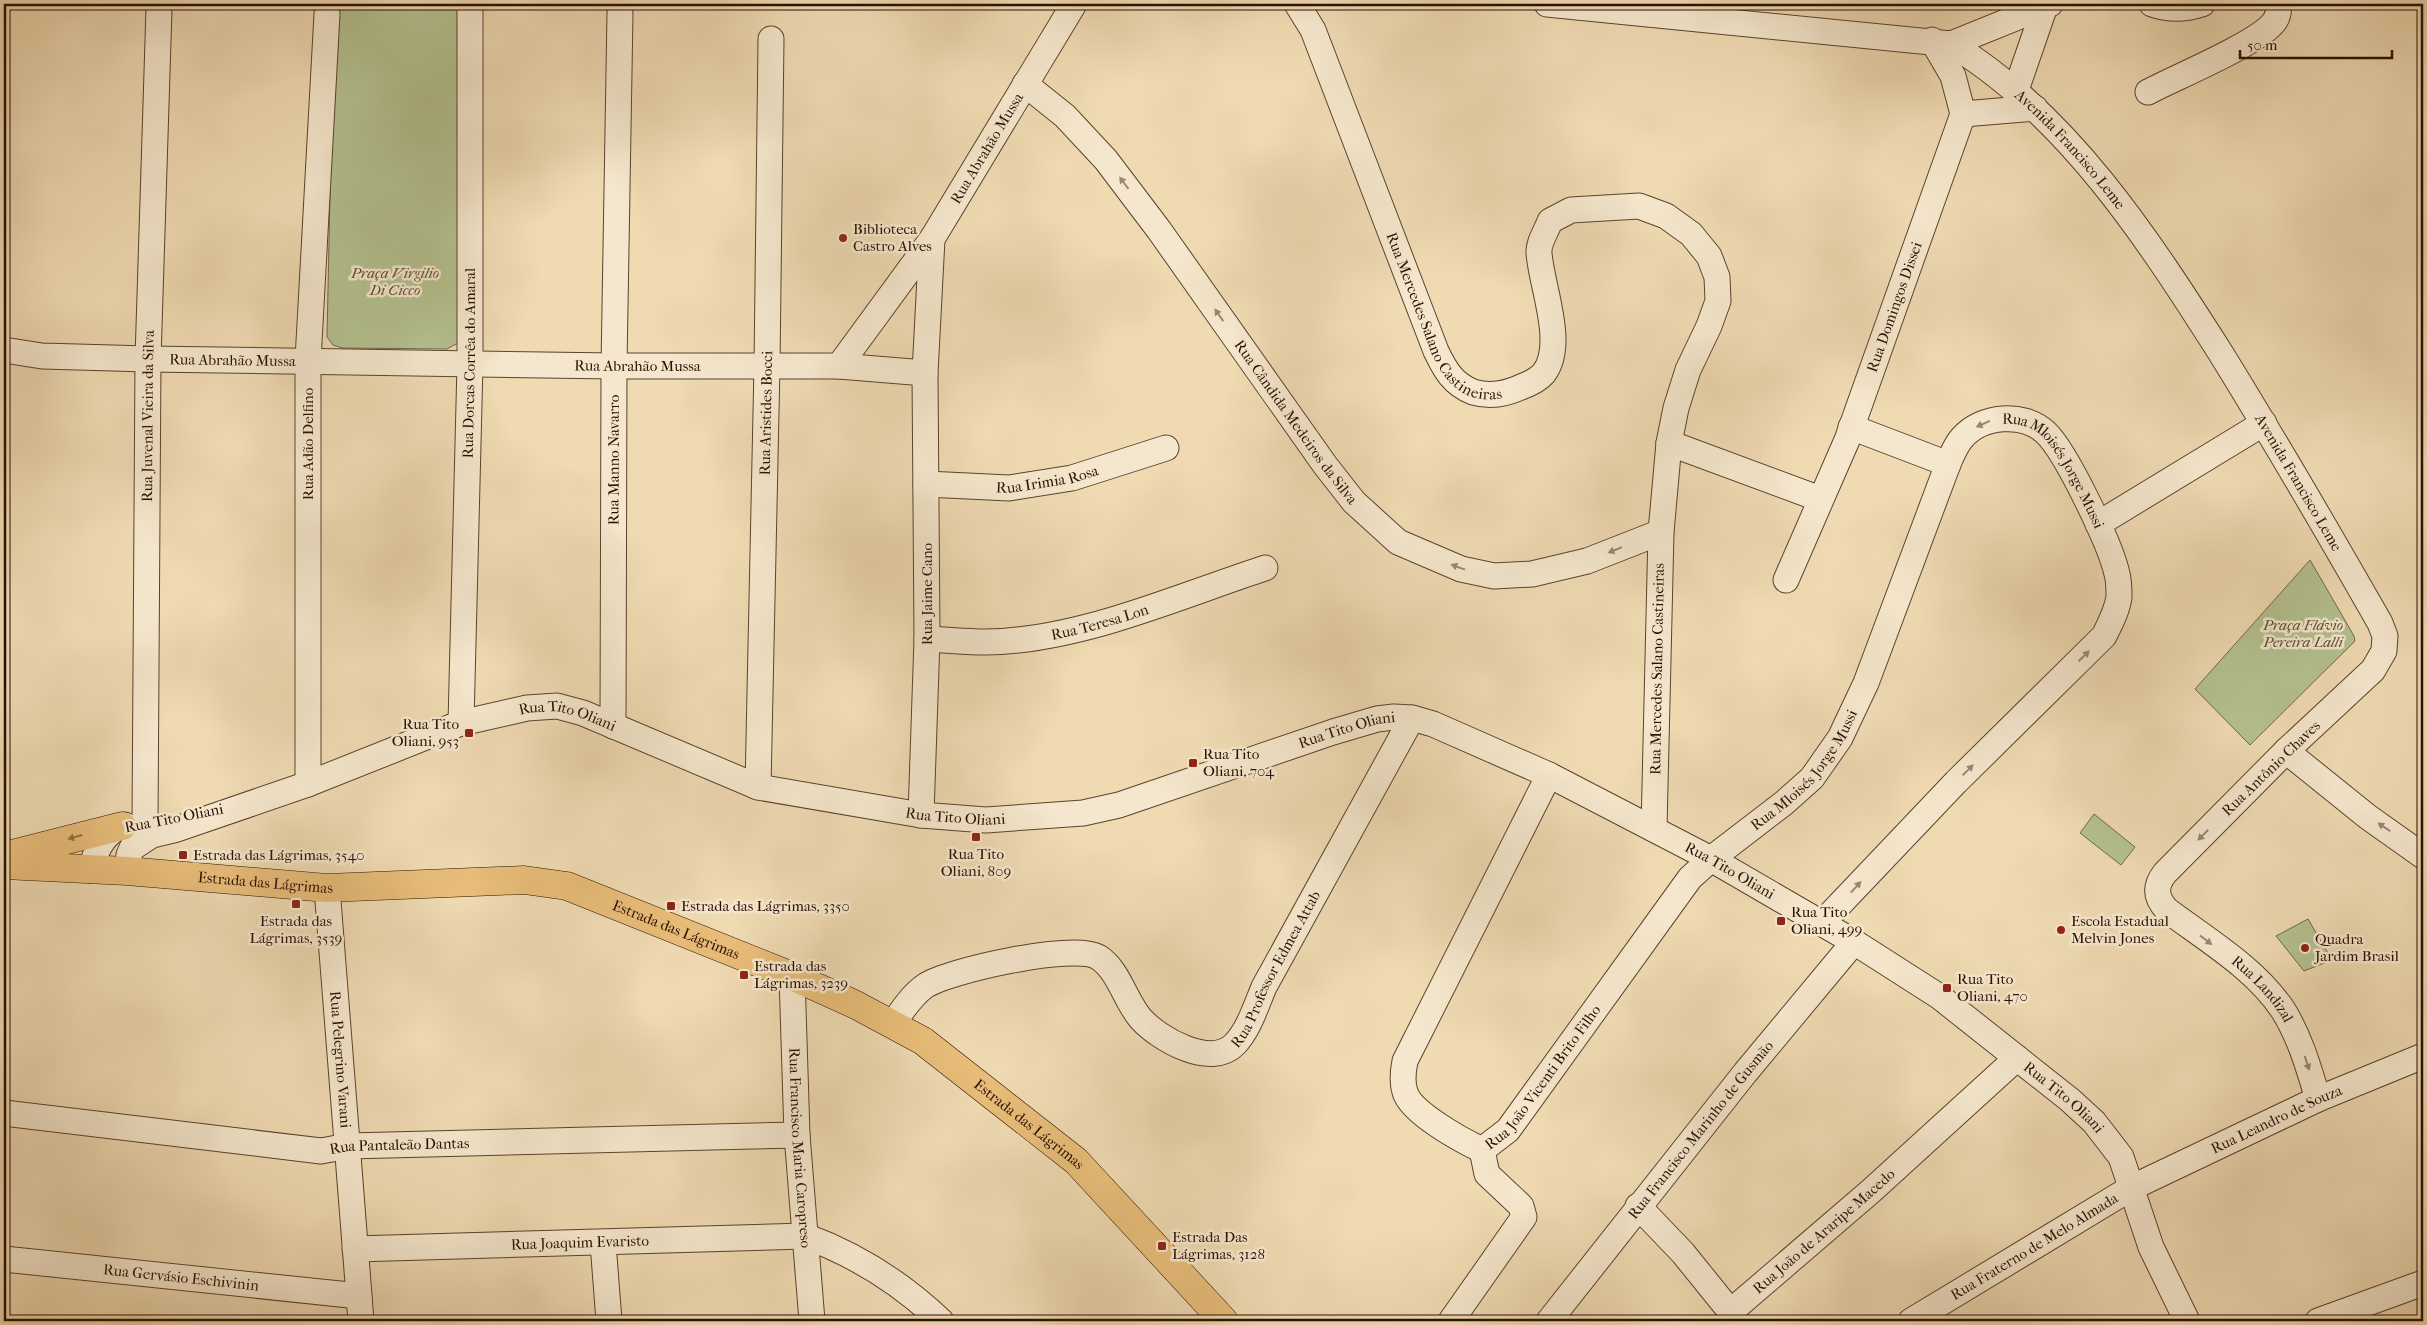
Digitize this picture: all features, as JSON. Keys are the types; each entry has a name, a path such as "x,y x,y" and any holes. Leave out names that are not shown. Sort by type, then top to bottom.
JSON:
{"main road":[{"path":"4,856 134,824"},
{"name":"Estrada das Lágrimas","path":"4,865 127,872 327,888 524,880 567,886 792,976 893,1023 924,1041 1076,1161 1224,1321"}],"street":[{"name":"Rua Dorcas Corrêa do Amaral","path":"461,723 470,364 470,4"},
{"name":"Rua Abrahão Mussa","path":"4,350 42,356 148,359 614,366 839,366 932,238 1074,4"},
{"name":"Rua Mercedes Salano Castineiras","path":"1297,4 1312,30 1436,351 1445,371 1456,383 1473,392 1490,395 1512,392 1544,373 1552,354 1551,324 1538,251 1550,221 1571,210 1639,206 1666,216 1691,234 1709,256 1718,277 1718,301 1709,326 1688,370 1676,408 1669,444 1661,532 1654,829"},
{"name":"Avenida Francisco Leme","path":"1547,4 1942,42 1978,60 2016,90 2117,199 2178,287 2264,423 2380,623"},
{"path":"2152,4 2180,9 2202,4"},
{"path":"2148,92 2235,48 2265,30 2277,17 2278,4"},
{"path":"2034,108 1963,114 1942,42 2047,5"},
{"path":"2016,90 2047,5"},
{"name":"Rua Juvenal Vieira da Silva","path":"134,824 159,9"},
{"name":"Rua Manno Navarro","path":"613,726 614,366 620,13"},
{"name":"Rua Adão Delfino","path":"308,784 308,360 327,14"},
{"name":"Rua Aristides Bocci","path":"758,787 767,366 771,39"},
{"name":"Rua Cândida Medeiros da Silva","path":"1025,84 1065,116 1106,160 1159,230 1325,466 1354,502 1398,542 1461,569 1494,576 1532,574 1587,561 1661,532"},
{"name":"Rua Domingos Dissei","path":"1786,580 1820,499 1835,469 1851,427 1963,114"},
{"name":"Rua Jaime Cano","path":"921,815 927,639 925,373 932,238"},
{"path":"839,366 925,373"},
{"name":"Rua Mloisés Jorge Mussi","path":"1711,859 1784,803 1812,778 1840,738 1866,683 1948,464 1955,448 1963,437 1982,424 2004,419 2018,419 2031,423 2045,432 2059,448 2098,524 2118,576 2119,597 2114,616 2104,636 1956,782 1822,923"},
{"path":"2098,524 2264,423"},
{"path":"1851,427 1948,464"},
{"path":"1669,444 1820,499"},
{"name":"Rua Irimia Rosa","path":"926,484 1009,488 1072,478 1166,448"},
{"name":"Rua Teresa Lon","path":"927,639 974,643 1019,640 1058,633 1108,620 1265,568"},
{"name":"Rua Antônio Chaves","path":"2168,910 2157,895 2161,878 2286,751 2373,670 2384,651 2385,636 2380,623"},
{"name":"Rua Tito Oliani","path":"127,872 132,848 140,841 152,835 308,784 461,723 527,708 557,706 582,713 758,787 921,815 986,820 1083,813 1119,804 1360,724 1394,717 1412,718 1433,724 1549,775 1711,859 1854,942 1940,997 2070,1100 2094,1122 2121,1158 2150,1247 2187,1321"},
{"name":"Rua Professor Edmea Attab","path":"893,1023 924,987 938,979 1012,960 1073,952 1098,957 1107,966 1140,1018 1159,1034 1184,1048 1206,1054 1230,1048 1246,1028 1264,987 1412,718"},
{"path":"2286,751 2368,817 2423,856"},
{"name":"Rua João Vicenti Brito Filho","path":"1549,775 1405,1062 1403,1072 1405,1093 1413,1106 1448,1131 1482,1150 1508,1130 1690,878 1711,859"},
{"name":"Rua Tito Oliani","path":"90,870 95,853 108,835 134,824 251,804"},
{"name":"Rua Pelegrino Varani","path":"327,888 361,1321"},
{"name":"Rua Landizal","path":"2168,910 2253,974 2270,992 2284,1012 2302,1049 2318,1099"},
{"name":"Rua Francisco Marinho de Gusmão","path":"1549,1321 1744,1072 1854,942"},
{"name":"Rua Francisco Maria Caropreso","path":"792,976 797,1135 812,1321"},
{"name":"Rua Leandro de Souza","path":"2131,1188 2318,1099 2423,1056"},
{"name":"Rua João de Araripe Macedo","path":"1638,1206 1683,1253 1725,1305 1730,1308 1736,1307 1871,1191 2016,1058"},
{"name":"Rua Pantaleão Dantas","path":"4,1113 309,1151 333,1151 348,1146 797,1135"},
{"path":"1450,1321 1524,1217 1521,1206 1487,1174 1482,1150"},
{"name":"Rua Fraterno de Melo Almada","path":"1911,1321 2131,1188"},
{"path":"805,1236 837,1248 893,1280 941,1321"},
{"name":"Rua Joaquim Evaristo","path":"355,1249 805,1236"},
{"path":"602,1243 609,1321"},
{"name":"Rua Gervásio Eschivinin","path":"4,1259 359,1296"},
{"path":"2318,1321 2423,1283"}],"green space":[{"name":"Praça Virgilio Di Cicco","path":"334,4 460,4 458,343 447,349 342,348 333,345 327,337"},
{"name":"Praça Flávio Pereira Lalli","path":"2310,560 2354,636 2355,641 2250,745 2195,689"},
{"path":"2094,814 2135,847 2121,865 2080,833"},
{"name":"Quadra Jardim Brasil","path":"2308,919 2332,960 2304,971 2276,936"}],"place":[{"name":"Biblioteca Castro Alves","path":"843,238"},
{"name":"Rua Tito Oliani, 953","path":"469,733"},
{"name":"Rua Tito Oliani, 704","path":"1193,763"},
{"name":"Rua Tito Oliani, 809","path":"976,837"},
{"name":"Estrada das Lágrimas, 3540","path":"183,855"},
{"name":"Estrada das Lágrimas, 3539","path":"296,904"},
{"name":"Estrada das Lágrimas, 3350","path":"671,906"},
{"name":"Rua Tito Oliani, 499","path":"1781,921"},
{"name":"Escola Estadual Melvin Jones","path":"2061,930"},
{"name":"Quadra Jardim Brasil","path":"2305,948"},
{"name":"Estrada das Lágrimas, 3239","path":"744,975"},
{"name":"Rua Tito Oliani, 470","path":"1947,988"},
{"name":"Estrada Das Lágrimas, 3128","path":"1162,1246"}]}
